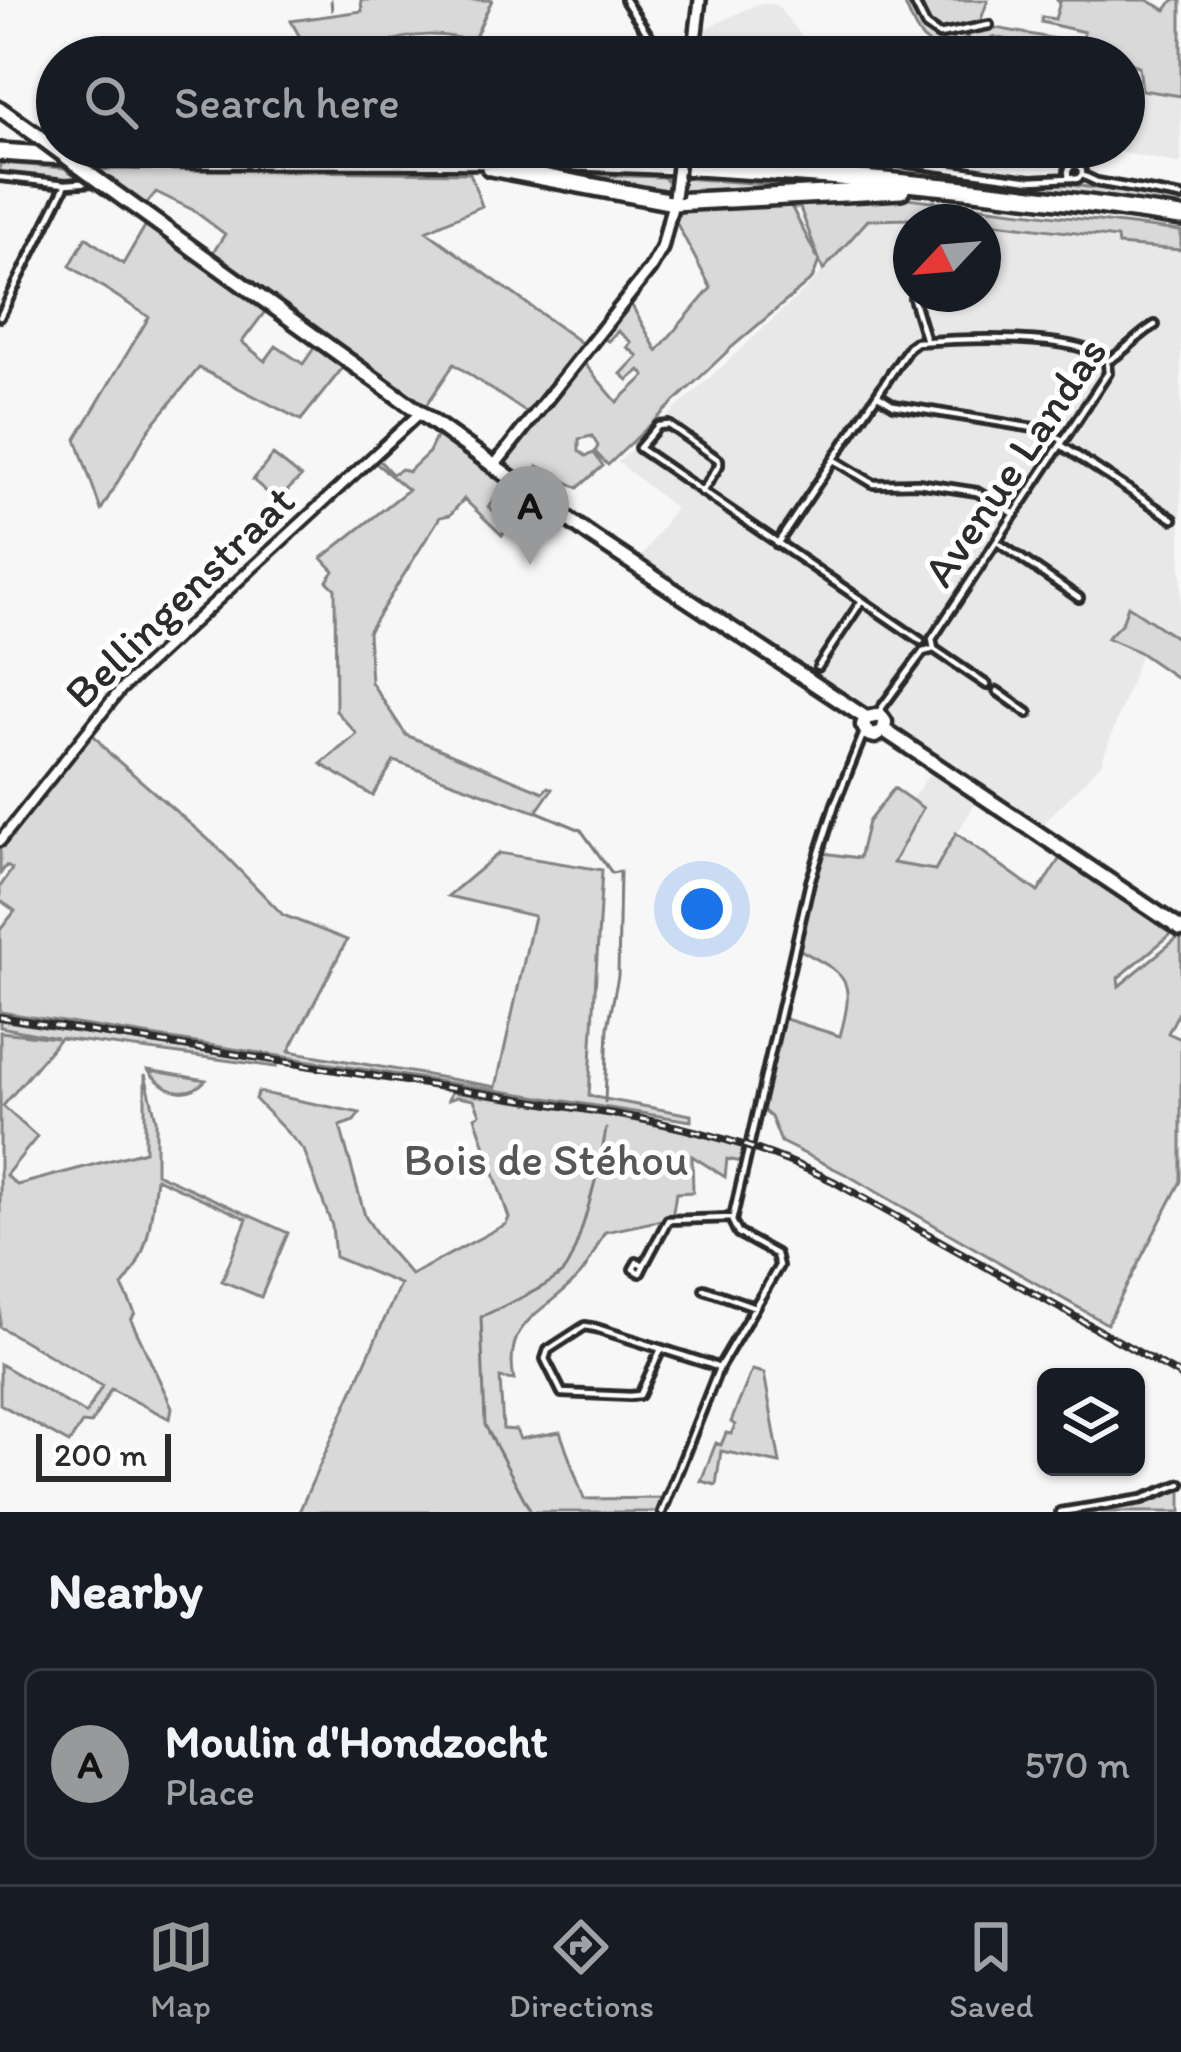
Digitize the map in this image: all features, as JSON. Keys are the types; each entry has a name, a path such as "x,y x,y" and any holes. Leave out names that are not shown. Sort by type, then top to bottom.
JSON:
{"highway":[{"path":"0,156 36,156"},
{"path":"518,168 674,200 896,187"},
{"path":"669,168 896,187 1181,221"},
{"path":"813,168 896,187"}],"main road":[{"path":"696,36 700,0"},
{"path":"3,115 36,136"},
{"path":"81,168 558,512 1181,929"},
{"path":"494,466 650,269 662,248 678,168"}],"street":[{"path":"625,0 649,36"},
{"path":"913,0 926,26 939,35 988,25"},
{"path":"939,168 1031,181 1082,175"},
{"path":"1070,168 1070,178"},
{"path":"1080,168 1082,175"},
{"path":"1082,175 1097,182 1181,196"},
{"path":"0,177 66,184 99,181"},
{"path":"0,317 66,184"},
{"path":"917,312 926,341"},
{"name":"Avenue Landas","path":"932,639 1108,373 1107,361 1155,325"},
{"path":"777,544 909,347 926,341 1056,344 1097,352 1107,361"},
{"path":"878,395 894,405 1046,430 1173,519"},
{"name":"Bellingenstraat","path":"0,841 121,688 420,413"},
{"path":"702,492 719,460 669,425 658,426 639,448 702,492 861,602 921,641 932,639 934,650"},
{"path":"834,460 874,484 918,483 977,491 1015,514"},
{"path":"997,542 1079,598"},
{"path":"818,667 861,602"},
{"path":"921,641 923,652 934,650 988,685"},
{"name":"Avenue Landas","path":"875,725 923,652"},
{"path":"997,691 1028,713"},
{"name":"Avenue Landas","path":"875,725 891,699"},
{"path":"662,1512 719,1368 780,1262 772,1251 738,1233 732,1219 810,882 835,804 859,748 875,725"},
{"path":"644,1265 668,1220 732,1219"},
{"path":"704,1289 756,1307"},
{"path":"661,1349 646,1388 630,1396 562,1393 545,1359 548,1350 585,1326 661,1349 719,1368"},
{"path":"1060,1512 1142,1499 1181,1484"}],"shaded area":[{"path":"757,4 776,4 801,36 700,36 701,31"},
{"path":"1145,90 1181,96 1181,164 1145,157"},
{"path":"893,219 893,312 1001,312 1001,224 1118,238 1119,245 1181,250 1181,641 1128,607 1122,623 1140,656 1101,764 1040,827 891,730 891,712 881,706 862,709 638,562 675,508 618,462 809,286 868,220"},
{"path":"932,770 978,799 935,870 892,863 923,808 911,800"}],"green space":[{"path":"361,0 492,0 475,36 299,36 291,21 362,11"},
{"path":"903,0 912,0 931,32 943,36 920,36"},
{"path":"915,0 988,0 980,22 947,32 931,28"},
{"path":"1056,0 1147,0 1166,10 1173,0 1181,0 1181,96 1145,90 1145,36 1084,36 1084,32 1041,22 1042,17 1055,19 1060,2"},
{"path":"985,26 1039,36 968,36 966,30"},
{"path":"0,163 64,168 85,182 0,173"},
{"path":"835,168 940,168 1134,193 1181,202 1181,213"},
{"path":"98,169 470,173 482,206 426,231 583,344 527,413 454,364 423,410 210,257 225,234 193,210 156,192 144,207"},
{"path":"556,174 663,177 669,182 666,197"},
{"path":"682,178 805,187 805,190 680,199"},
{"path":"866,193 957,204 893,204 893,219 868,220 823,270 800,208 792,208 819,261 812,279 732,347 608,465 595,452 598,446 592,436 579,439 579,451 586,456 594,453 603,466 578,488 538,466 526,483 508,470 506,462 584,363 617,402 645,376 640,370 628,380 621,374 638,356 627,347 631,342 618,331 608,341 603,338 630,302 657,351 711,288 676,222 682,209 738,208 688,205"},
{"path":"1001,209 1181,231 1181,250 1118,245 1117,238 1001,224"},
{"path":"147,223 267,309 242,342 265,361 276,346 303,364 317,344 345,365 301,420 199,368 149,429 101,510 76,439 149,317 70,266 86,237 123,264"},
{"path":"438,433 508,482 488,507 503,520 507,516 514,522 502,535 464,499 450,515 440,517 368,632 371,682 406,735 543,792 552,789 536,812 394,761 373,796 321,764 357,734 336,711 335,589 327,581 334,571 322,558 408,490 372,460 396,438 398,442 379,460 392,474 402,469 408,472 429,452"},
{"path":"273,455 301,477 277,501 253,480"},
{"path":"1128,606 1181,641 1181,681 1139,652 1107,638 1122,623"},
{"path":"89,730 217,847 283,915 347,940 289,1051 496,1087 534,916 448,896 499,853 602,870 589,1096 691,1115 691,1121 0,1012 0,930 15,911 0,900 0,887 12,869 6,866 0,874 0,844"},
{"path":"894,788 923,808 893,863 935,870 956,833 1038,892 1062,855 1175,931 1118,978 1119,986 1181,935 1181,1008 1168,1033 1181,1039 1181,1181 1107,1324 781,1142 771,1117 760,1108 779,1017 840,1036 847,1000 843,979 795,947 823,853 859,858 868,822"},
{"path":"0,1020 277,1063 276,1067 60,1038 3,1106 37,1137 6,1175 17,1185 145,1151 145,1074 156,1119 156,1173 288,1233 261,1297 222,1281 247,1219 156,1178 144,1249 122,1286 135,1313 131,1320 172,1407 170,1419 111,1389 91,1424 82,1423 69,1443 0,1404 0,1364 86,1414 102,1386 0,1327 0,1032 57,1038 0,1027"},
{"path":"148,1070 206,1080 191,1090 175,1090"},
{"name":"Bois de Stéhou","path":"258,1092 360,1113 340,1126 365,1216 411,1275 506,1224 509,1218 475,1117 480,1114 474,1100 448,1100 451,1092 635,1121 745,1147 741,1162 727,1159 725,1177 692,1156 693,1192 676,1193 672,1218 605,1232 581,1274 521,1330 512,1360 514,1380 500,1378 503,1429 516,1430 520,1439 560,1432 584,1499 665,1498 660,1512 299,1512 400,1284 335,1257 332,1226 304,1150 255,1099"},
{"path":"752,1370 764,1373 780,1463 721,1451 716,1485 701,1481 716,1443 721,1445 726,1433 731,1434 735,1425 731,1422"},
{"path":"1181,1488 1181,1512 1101,1512 1158,1499"}],"waterway":[{"path":"331,0 332,10"},
{"path":"538,812 581,830 612,873 620,871 618,976 608,1027 605,1102"},
{"path":"531,1512 485,1425 481,1317 563,1272 583,1226 606,1129"}],"railway":[{"path":"0,1017 614,1114 726,1140 833,1181 1181,1376"}],"place":[{"name":"Moulin d'Hondzocht","path":"530,565"}]}
